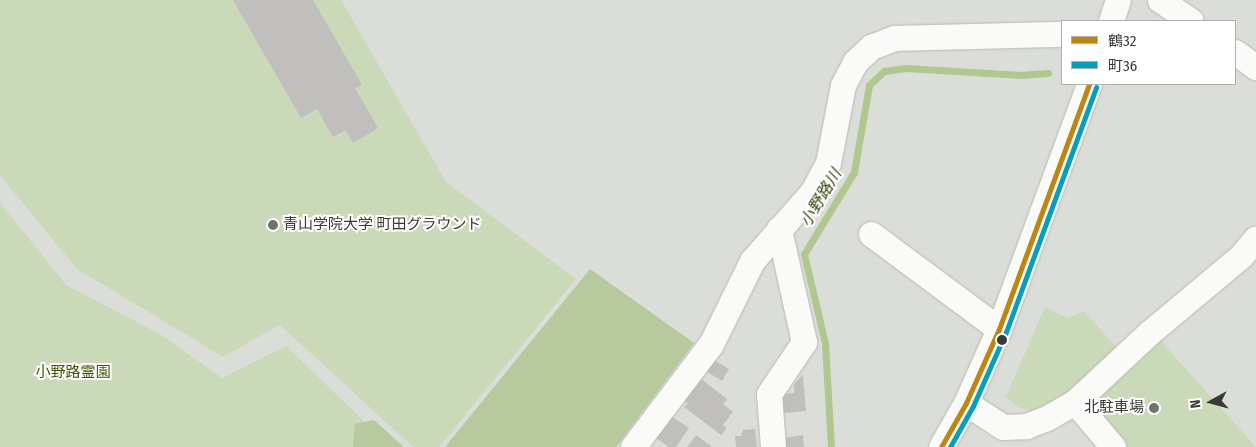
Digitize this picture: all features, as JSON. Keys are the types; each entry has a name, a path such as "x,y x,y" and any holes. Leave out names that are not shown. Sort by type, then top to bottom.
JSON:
{"street":[{"path":"1111,20 1118,0"},
{"path":"1160,0 1186,18"},
{"path":"633,447 712,344 752,261 813,191 828,163 842,85 855,62 871,46 894,38 1061,34"},
{"path":"1236,53 1256,67"},
{"path":"941,447 966,403 999,329 1088,89"},
{"path":"773,447 770,394 804,342 779,229"},
{"path":"871,234 999,329"},
{"path":"966,403 1003,428 1026,426 1048,418 1075,402 1149,333 1241,256 1256,238"},
{"path":"1075,402 1114,447"}],"green space":[{"name":"青山学院大学 町田グラウンド","path":"0,0 341,0 446,182 576,279 439,447 413,447 280,325 223,357 77,269 3,179 0,173"},
{"name":"小野路霊園","path":"0,203 66,285 160,334 222,378 286,346 365,422 362,447 0,447"},
{"path":"590,269 694,343 616,447 445,447"},
{"path":"1045,307 1067,318 1084,311 1132,365 1159,339 1256,447 1125,447 1077,392 1038,411 1019,408 1006,397"},
{"path":"374,420 404,447 353,447 355,424"}],"building":[{"path":"233,0 313,0 362,85 355,88 378,128 353,143 345,130 333,137 317,109 301,118"},
{"path":"711,358 729,369 722,381 704,370"},
{"path":"803,375 806,411 784,413 783,394 794,393 794,384"},
{"path":"700,378 727,399 723,404 733,412 723,425 727,428 721,435 684,407 688,403 683,400"},
{"path":"671,416 689,428 676,447 669,447 656,438"},
{"path":"755,429 757,447 736,447 735,436 741,436 743,430"},
{"path":"696,435 712,447 687,447"},
{"path":"803,435 804,447 785,447 784,438"}],"waterway":[{"name":"小野路川","path":"831,447 825,343 804,254 854,172 869,85 884,71 906,68 1019,75 1048,73"}],"transit line":[{"name":"鶴32","path":"941,447 966,403 999,329 1089,85"},
{"name":"町36","path":"950,447 973,406 1006,332 1096,87"}],"place":[{"name":"青山学院大学 町田グラウンド","path":"273,225"},
{"name":"北駐車場","path":"1154,408"}]}
